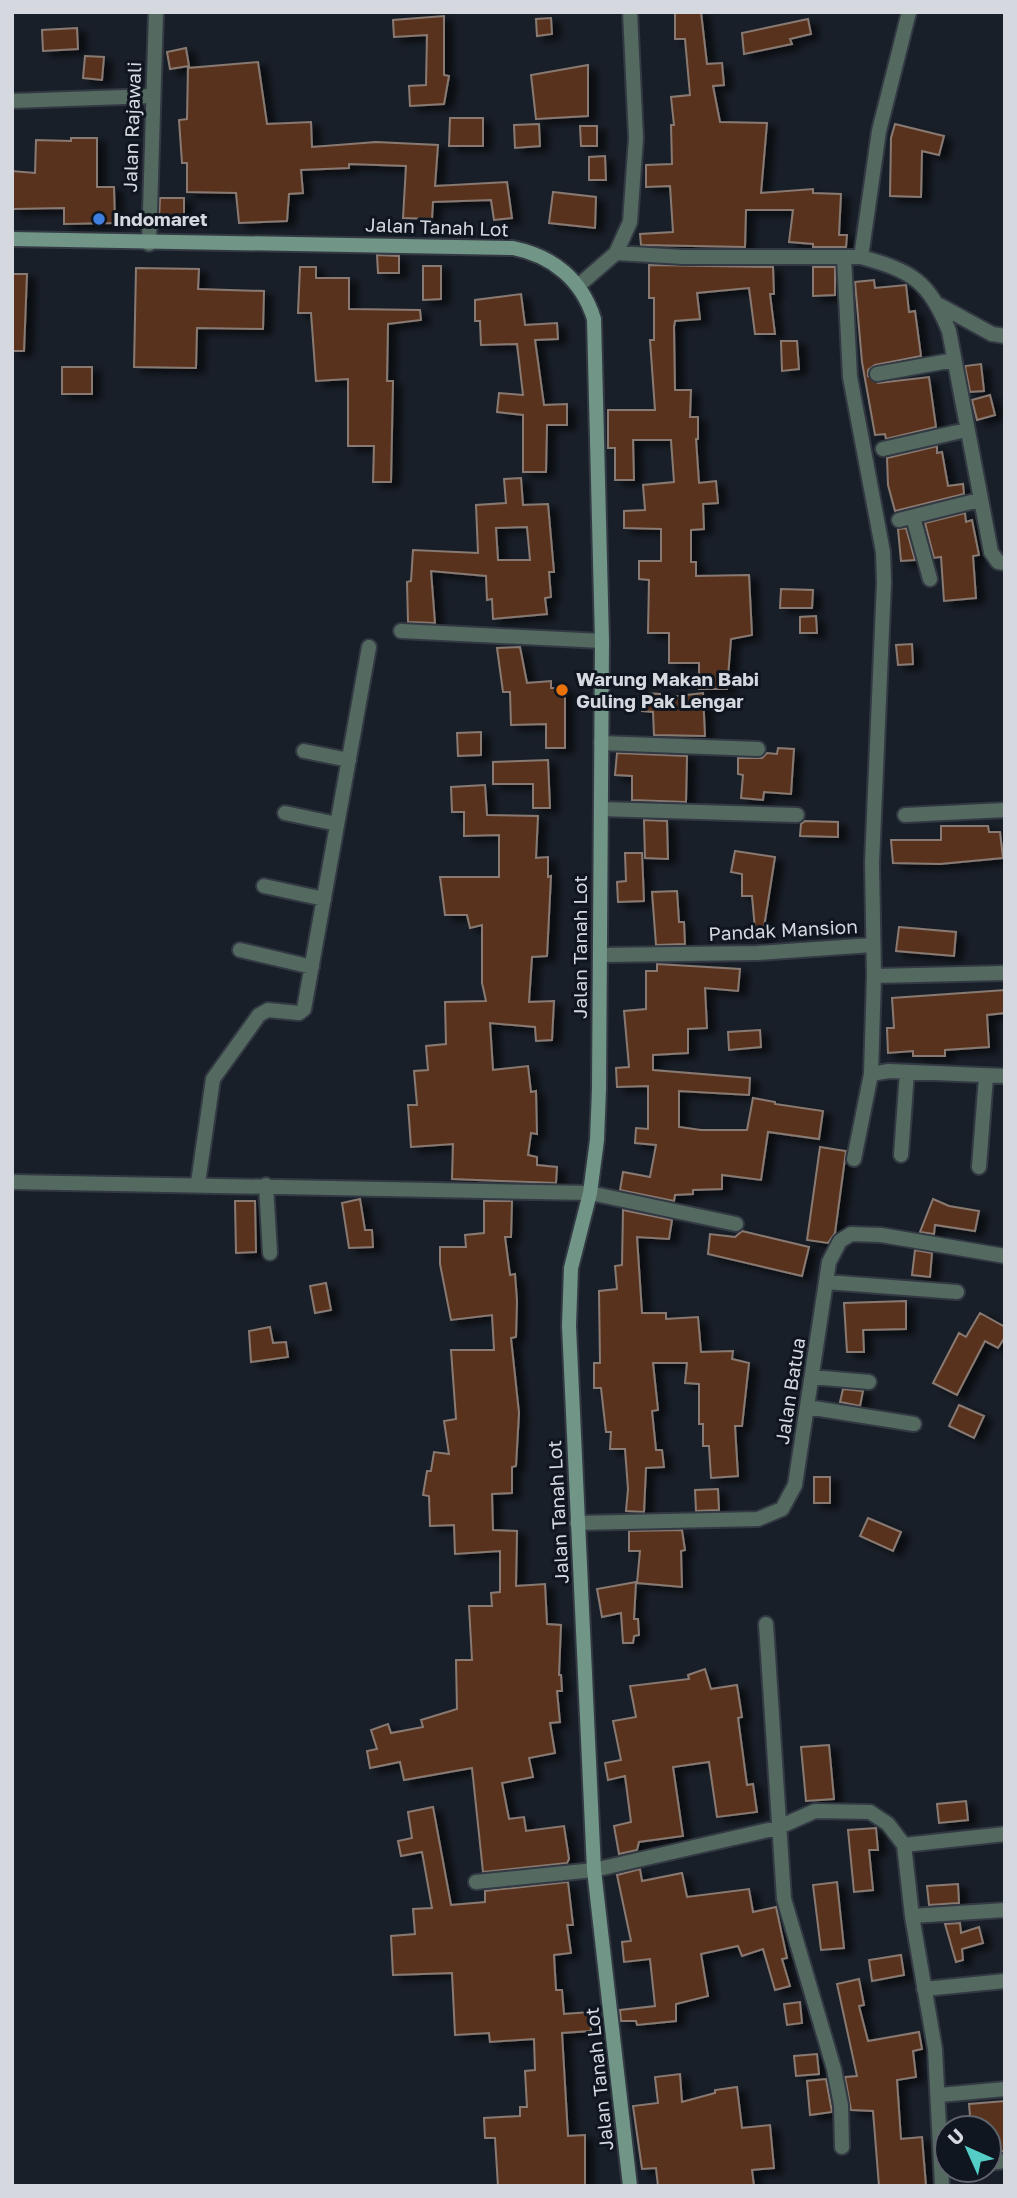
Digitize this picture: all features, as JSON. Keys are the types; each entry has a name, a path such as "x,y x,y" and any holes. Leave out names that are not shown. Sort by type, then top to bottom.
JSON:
{"main road":[{"name":"Jalan Tanah Lot","path":"12,239 149,244 469,245 513,248 545,259 578,286 591,310 596,328 602,641 597,1140 590,1192 576,1242 570,1285 569,1326 594,1870 630,2186"}],"street":[{"name":"Jalan Rajawali","path":"149,244 156,12"},
{"path":"578,286 616,253 630,222 636,138 630,12"},
{"path":"861,257 879,131 909,12"},
{"path":"12,101 152,96"},
{"path":"616,253 683,257 861,257 887,264 927,287 939,305 949,331 991,552 998,562 1005,563"},
{"path":"844,257 850,377 883,552 884,572 872,863 873,944"},
{"path":"939,305 992,334 1005,336"},
{"path":"877,374 954,360"},
{"path":"883,449 966,430"},
{"path":"930,579 906,518 979,500"},
{"path":"401,631 602,641"},
{"path":"198,1183 208,1102 216,1073 259,1016 268,1010 302,1012 369,647"},
{"path":"601,743 758,749"},
{"path":"304,751 349,760"},
{"path":"601,809 797,815"},
{"path":"905,815 1005,810"},
{"path":"285,813 337,824"},
{"path":"264,886 324,899"},
{"name":"Pandak Mansion","path":"600,955 757,953 873,944 871,1074 854,1159"},
{"path":"240,950 312,967"},
{"path":"874,976 1005,973"},
{"path":"871,1074 907,1072 1005,1076"},
{"path":"901,1155 907,1072"},
{"path":"979,1167 986,1077"},
{"path":"12,1182 198,1183 590,1192 736,1224"},
{"path":"266,1185 270,1253"},
{"name":"Jalan Batua","path":"577,1523 758,1519 774,1514 789,1499 795,1485 829,1262 840,1241 851,1234 881,1234 1005,1256"},
{"path":"826,1282 957,1292"},
{"path":"812,1377 869,1382"},
{"path":"807,1407 914,1424"},
{"path":"766,1624 777,1828 784,1899 834,2070 841,2105 842,2147"},
{"path":"476,1882 594,1870 777,1828 815,1811 870,1812 888,1824 904,1845 912,1916 936,2049 940,2114"},
{"path":"904,1845 1005,1834"},
{"path":"912,1916 1005,1910"},
{"path":"924,1989 1005,1981"},
{"path":"940,2095 1005,2089"}],"building":[{"path":"675,12 701,12 707,64 722,63 724,85 713,86 720,122 767,123 761,193 813,189 813,193 841,194 839,235 847,235 846,247 813,247 813,244 789,242 793,210 746,210 745,247 641,245 640,234 673,232 670,186 646,187 646,165 672,164 671,125 674,125 671,97 690,95 685,39 675,39"},
{"path":"444,16 444,75 449,76 444,104 410,106 409,86 426,85 427,35 394,37 393,20"},
{"path":"551,18 552,34 537,36 536,19"},
{"path":"808,19 811,34 790,39 792,44 744,54 742,33"},
{"path":"77,28 78,49 43,51 42,30"},
{"path":"186,48 189,66 170,69 167,52"},
{"path":"85,56 104,57 102,80 83,78"},
{"path":"258,62 267,124 311,122 312,147 376,142 438,145 435,186 507,182 512,218 494,220 491,200 433,202 432,219 403,218 406,166 349,164 349,168 301,170 303,193 289,194 287,221 239,223 236,193 187,192 187,163 182,163 179,120 187,119 188,68"},
{"path":"588,65 588,116 536,119 531,75"},
{"path":"450,118 483,118 483,146 449,146"},
{"path":"539,124 540,146 515,148 514,125"},
{"path":"895,124 944,136 939,155 922,151 921,197 890,196 891,138"},
{"path":"580,126 597,126 597,146 581,146"},
{"path":"71,138 97,138 97,187 114,187 115,223 64,224 64,208 12,209 12,171 35,173 36,140 71,141"},
{"path":"605,156 606,180 589,180 589,157"},
{"path":"553,192 596,197 595,228 549,223"},
{"path":"160,198 184,198 184,219 159,220"},
{"path":"377,255 399,256 399,273 378,273"},
{"path":"649,265 773,267 774,294 770,294 775,334 755,334 749,288 697,293 700,319 675,321 674,327 675,390 691,390 690,417 698,417 696,439 699,483 716,481 718,503 703,504 704,529 691,530 691,562 696,562 696,576 749,575 752,635 731,639 727,689 699,689 699,663 669,663 669,633 648,633 649,580 639,579 639,561 661,561 661,529 624,528 624,511 645,510 643,485 674,482 671,440 633,440 634,480 615,480 615,448 608,448 608,410 655,410 650,340 654,340 654,298 649,298"},
{"path":"423,266 441,266 441,299 423,300"},
{"path":"300,267 316,267 316,278 349,278 349,309 420,310 421,320 388,324 387,381 393,381 391,482 373,482 374,446 348,446 348,379 316,381 311,313 298,313"},
{"path":"813,267 835,267 835,295 813,296"},
{"path":"136,268 199,269 198,289 264,291 263,329 197,328 196,368 134,367"},
{"path":"12,274 27,274 24,351 12,351"},
{"path":"874,280 875,288 906,285 909,312 915,311 921,356 875,365 868,370 868,376 878,383 929,377 936,427 886,439 885,434 875,435 862,362 855,282"},
{"path":"521,294 525,325 557,323 558,339 535,340 544,405 567,404 567,425 547,425 546,472 523,472 523,415 497,412 499,393 523,395 517,344 481,345 480,321 475,321 475,300"},
{"path":"781,341 797,341 799,369 782,371"},
{"path":"981,364 984,391 970,392 965,366"},
{"path":"62,367 92,367 92,394 62,394"},
{"path":"990,395 995,415 977,420 972,400"},
{"path":"937,446 937,453 942,452 948,486 963,484 964,494 895,511 888,485 887,458"},
{"path":"521,478 523,505 548,504 554,572 549,572 551,597 545,598 547,614 493,619 492,599 487,600 486,576 431,571 435,623 408,622 407,582 411,581 413,550 478,553 476,505 506,503 504,479","holes":["527,527 530,560 498,560 496,528"]},
{"path":"965,513 966,522 972,520 979,555 973,556 976,598 944,601 941,557 934,558 925,523"},
{"path":"906,528 915,560 901,561 898,529"},
{"path":"781,589 813,590 812,608 780,608"},
{"path":"816,616 817,633 800,633 800,617"},
{"path":"912,644 913,664 898,665 896,645"},
{"path":"520,647 527,683 551,681 551,688 565,688 565,748 546,748 546,724 511,725 510,692 503,692 497,648"},
{"path":"643,693 660,694 660,698 703,693 705,736 654,735 653,712 642,711"},
{"path":"481,732 481,755 458,756 457,733"},
{"path":"778,748 794,749 791,794 764,792 763,800 741,798 743,775 738,774 738,758 762,758 767,753 777,754"},
{"path":"617,753 687,756 686,802 632,800 632,776 615,775"},
{"path":"548,760 550,808 533,808 533,784 493,784 493,762"},
{"path":"485,785 487,815 538,816 536,858 548,857 548,877 551,876 547,956 532,957 529,1002 554,1001 552,1040 536,1041 535,1027 490,1023 493,1070 528,1066 531,1092 536,1091 537,1134 531,1133 528,1155 537,1157 537,1165 557,1167 556,1183 452,1179 453,1144 411,1147 408,1105 417,1105 414,1071 428,1070 426,1046 446,1044 445,1002 486,1001 482,983 482,925 470,928 467,915 445,915 440,877 499,877 499,835 464,836 464,812 452,812 451,787"},
{"path":"644,820 667,821 668,859 645,858"},
{"path":"805,821 838,822 838,837 800,836 801,824"},
{"path":"941,826 988,826 989,832 1000,832 1003,858 940,864 893,863 891,840 941,840"},
{"path":"735,851 775,857 762,940 756,940 752,896 742,896 742,874 731,872"},
{"path":"625,853 642,853 644,901 618,902 617,882 626,881"},
{"path":"677,891 679,922 684,922 685,944 656,945 652,892"},
{"path":"899,927 956,932 954,956 896,951"},
{"path":"657,964 740,969 738,991 705,988 707,1028 688,1029 688,1053 653,1055 653,1070 750,1078 749,1095 679,1091 679,1127 747,1130 753,1098 823,1111 819,1139 768,1132 761,1180 722,1175 722,1189 693,1190 693,1194 675,1195 674,1201 620,1190 623,1172 650,1177 656,1145 635,1143 636,1128 648,1129 648,1086 617,1087 616,1068 629,1067 624,1011 646,1009 646,971 657,971"},
{"path":"1005,990 1005,1013 987,1015 989,1047 945,1050 945,1056 913,1056 913,1051 888,1053 887,1028 894,1028 892,998"},
{"path":"760,1030 761,1047 729,1050 728,1032"},
{"path":"820,1147 846,1151 835,1233 828,1243 807,1240"},
{"path":"360,1199 365,1230 372,1230 373,1247 349,1248 342,1203"},
{"path":"933,1199 949,1206 979,1211 975,1231 935,1225 934,1234 920,1232"},
{"path":"235,1201 255,1201 256,1252 236,1253"},
{"path":"484,1201 512,1201 511,1237 505,1237 510,1275 515,1274 517,1301 516,1337 511,1338 519,1413 516,1466 512,1467 512,1493 492,1494 493,1530 517,1531 516,1586 545,1584 547,1624 561,1625 559,1675 562,1691 557,1691 560,1722 550,1723 555,1753 529,1758 533,1777 502,1783 509,1819 524,1817 526,1831 564,1826 569,1859 567,1863 483,1872 472,1768 404,1780 400,1762 370,1768 367,1751 377,1749 371,1730 388,1724 391,1733 423,1727 421,1720 457,1709 456,1660 472,1660 469,1606 492,1606 491,1593 500,1592 500,1551 455,1554 454,1525 430,1526 429,1496 423,1495 434,1452 449,1454 444,1421 456,1419 451,1350 494,1350 492,1315 451,1320 440,1264 440,1247 466,1247 465,1235 484,1233"},
{"path":"623,1210 672,1220 669,1239 637,1237 642,1313 666,1313 666,1319 698,1317 701,1352 733,1351 732,1359 749,1363 742,1426 735,1426 738,1476 711,1478 709,1446 703,1446 703,1424 699,1424 699,1384 685,1383 687,1363 653,1363 658,1410 652,1411 656,1450 662,1450 664,1467 646,1468 644,1512 626,1511 628,1489 625,1449 610,1449 611,1432 606,1432 601,1388 594,1388 594,1363 600,1363 599,1291 617,1289 615,1266 622,1265"},
{"path":"742,1231 809,1247 802,1276 708,1254 710,1234 735,1237"},
{"path":"915,1250 932,1253 930,1277 912,1275"},
{"path":"326,1283 331,1310 315,1313 310,1286"},
{"path":"906,1301 906,1329 863,1330 864,1352 847,1352 844,1303"},
{"path":"980,1313 1005,1327 1005,1337 998,1348 985,1341 957,1395 933,1383 959,1333 966,1337"},
{"path":"270,1327 273,1343 286,1342 288,1357 251,1362 249,1331"},
{"path":"843,1389 863,1391 860,1406 840,1402"},
{"path":"959,1405 984,1416 974,1438 949,1426"},
{"path":"814,1477 830,1477 830,1503 814,1503"},
{"path":"718,1489 719,1510 696,1511 695,1490"},
{"path":"868,1518 901,1532 893,1551 860,1536"},
{"path":"682,1530 685,1550 681,1551 682,1587 637,1583 640,1551 629,1551 629,1531"},
{"path":"636,1582 634,1619 638,1619 639,1635 634,1636 633,1643 623,1643 621,1613 602,1617 597,1589"},
{"path":"705,1669 711,1689 737,1685 742,1717 738,1718 747,1785 753,1784 757,1812 717,1817 709,1762 673,1767 683,1836 639,1842 637,1850 619,1854 614,1826 631,1822 625,1776 608,1780 605,1763 621,1760 613,1721 636,1717 630,1686 689,1679 688,1675"},
{"path":"829,1745 834,1799 806,1801 801,1747"},
{"path":"966,1801 968,1820 939,1823 937,1804"},
{"path":"433,1807 451,1905 485,1902 485,1891 568,1882 573,1925 567,1925 571,1953 554,1955 556,1990 562,1990 564,2014 590,2012 591,2031 562,2033 568,2136 585,2135 585,2186 498,2186 495,2138 485,2138 484,2118 520,2116 520,2107 527,2107 525,2071 535,2070 534,2039 490,2042 489,2033 455,2035 452,1973 393,1975 391,1936 415,1934 413,1909 432,1908 422,1852 401,1856 398,1841 412,1838 408,1812"},
{"path":"876,1828 878,1850 869,1850 873,1890 854,1892 848,1830"},
{"path":"640,1869 642,1881 682,1873 687,1897 749,1889 753,1912 776,1907 787,1958 782,1959 790,1986 775,1990 763,1949 742,1956 738,1946 701,1954 708,1996 676,2004 676,2021 637,2025 636,2021 621,2021 620,2010 655,2006 650,1959 624,1962 622,1942 631,1941 617,1875"},
{"path":"837,1882 844,1948 821,1950 813,1885"},
{"path":"958,1884 959,1903 929,1905 927,1886"},
{"path":"960,1923 961,1933 979,1927 983,1943 962,1949 963,1960 956,1962 945,1924"},
{"path":"901,1955 904,1975 872,1981 869,1960"},
{"path":"859,1979 864,2005 859,2006 868,2041 919,2032 922,2049 913,2051 916,2077 897,2080 901,2139 922,2137 926,2186 879,2186 873,2111 851,2110 845,2077 857,2076 837,1984"},
{"path":"800,2002 802,2023 787,2025 784,2004"},
{"path":"817,2054 819,2074 796,2076 794,2056"},
{"path":"680,2074 682,2102 715,2093 715,2090 737,2087 742,2128 770,2125 774,2168 752,2170 754,2186 658,2186 656,2168 642,2169 633,2106 658,2103 655,2077"},
{"path":"826,2079 832,2112 810,2115 807,2081"},
{"path":"1005,2101 1005,2151 1003,2114 970,2114 969,2104"}],"place":[{"name":"Indomaret","path":"99,219"},
{"name":"Warung Makan Babi Guling Pak Lengar","path":"562,690"}]}
